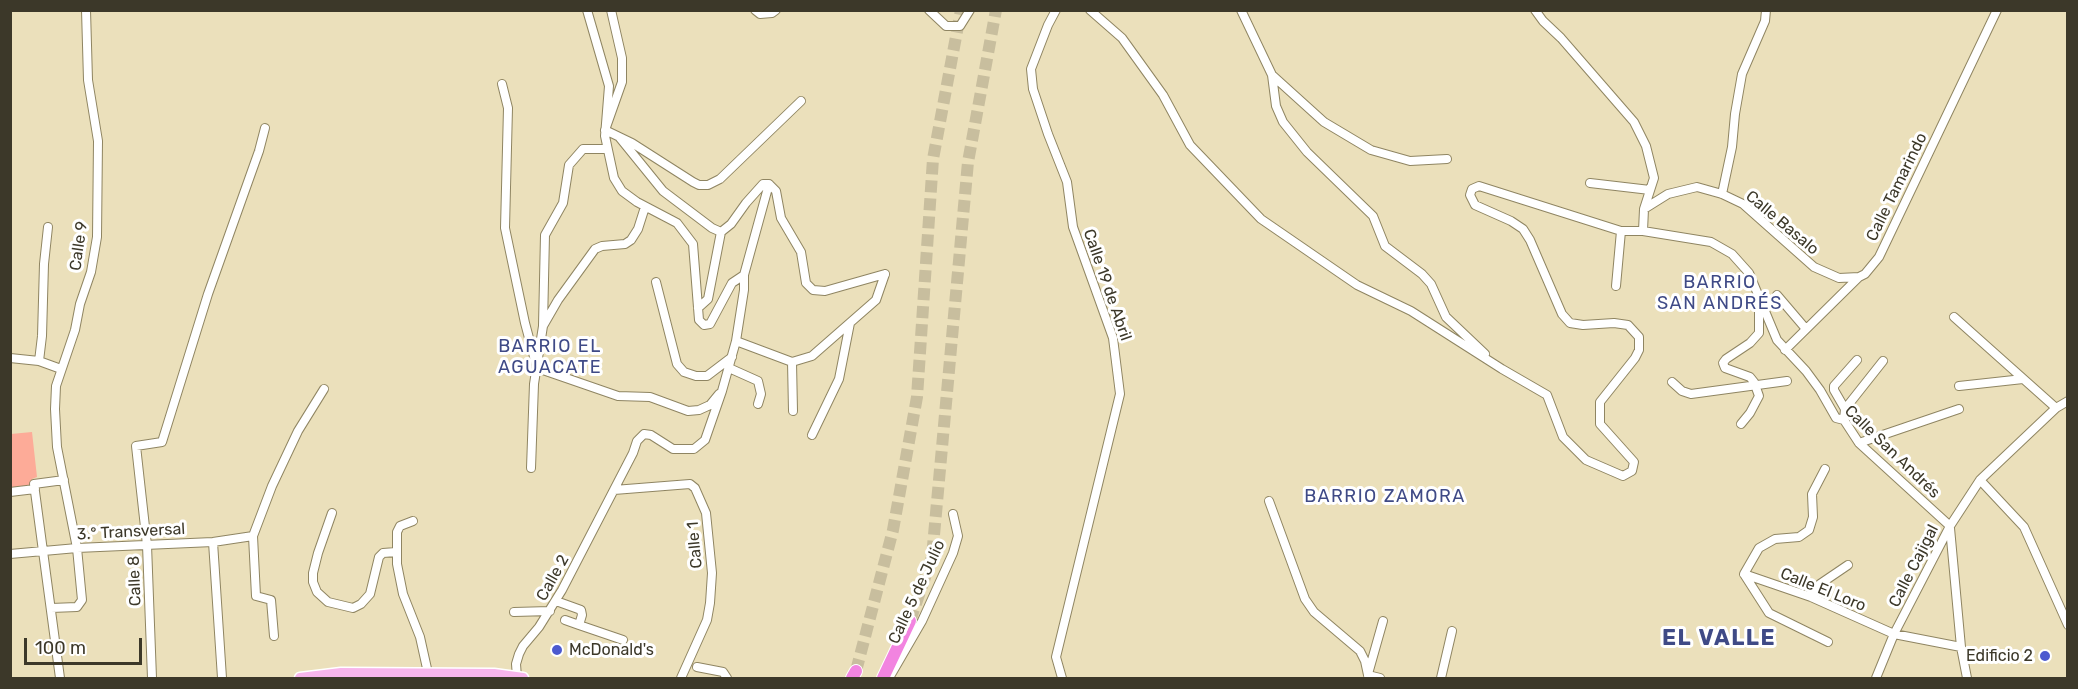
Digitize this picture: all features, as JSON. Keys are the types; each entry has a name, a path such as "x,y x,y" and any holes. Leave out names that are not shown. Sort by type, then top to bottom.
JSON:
{"highway":[{"path":"883,678 910,621"}],"main road":[{"path":"300,678 341,673 428,673 504,675 520,678"}],"street":[{"name":"Calle 9","path":"51,608 77,607 82,600 77,548 57,447 55,409 56,386 91,272 97,237 98,141 88,80 86,10"},
{"path":"587,10 609,86 605,130 614,178 622,191 645,207 677,224 693,244 699,321 704,325 710,324 732,283 744,275"},
{"path":"605,130 622,82 622,58 611,10"},
{"path":"755,10 760,14 772,13 776,10"},
{"path":"929,10 946,26 960,26 970,10"},
{"name":"Calle 19 de Abril","path":"1056,10 1030,69 1033,89 1067,182 1073,227 1113,338 1120,394 1056,657 1062,678"},
{"path":"1090,10 1122,38 1163,95 1190,145 1261,219 1357,285 1411,311 1502,369"},
{"path":"1241,10 1272,75 1276,106 1294,138 1373,216 1385,246 1417,270 1431,284 1446,317 1502,369"},
{"path":"1535,10 1634,122 1646,146 1654,178 1644,209 1643,231"},
{"path":"1722,194 1732,147 1742,74 1765,21 1766,10"},
{"name":"Calle Tamarindo","path":"1785,350 1858,277 1865,274 1879,257 1997,10"},
{"path":"1272,75 1324,122 1371,150 1410,161 1447,159"},
{"path":"502,84 508,108 505,228 537,368"},
{"path":"605,130 632,143 693,182 708,185 720,179 801,101"},
{"name":"Calle 8","path":"152,678 147,545 136,446 162,442 208,294 265,129"},
{"path":"620,138 663,191 712,228 721,232"},
{"path":"531,468 534,384 543,326 545,235 563,203 569,165 583,149 607,149"},
{"path":"1590,183 1650,190"},
{"path":"698,308 708,299 721,232 731,224 763,184 770,184 776,191 781,218 801,252 806,283 813,290 825,291 885,274 876,300 812,356 792,362 736,341"},
{"path":"537,368 618,396 650,397 688,411 699,410 710,405 722,391 732,357 744,290 744,275 770,184"},
{"name":"Calle San Andrés","path":"1502,369 1547,395 1563,437 1586,460 1623,476 1632,471 1634,462 1600,424 1600,402 1635,358 1639,350 1639,337 1628,325 1614,322 1583,325 1570,323 1562,314 1530,240 1522,229 1511,221 1475,205 1470,195 1472,189 1479,186 1621,231 1643,231 1711,242 1727,249 1749,273 1777,340 1806,371 1836,418 1844,420 1859,443 1950,526"},
{"name":"Calle Basalo","path":"1644,209 1668,194 1698,187 1722,194 1743,204 1814,267 1839,278 1858,277"},
{"path":"543,326 558,300 595,249 602,246 625,244 632,240 638,230 645,207"},
{"path":"39,361 48,227"},
{"path":"1616,286 1621,231"},
{"path":"656,282 677,364 684,372 696,376 707,376 732,357"},
{"path":"1777,295 1806,329"},
{"path":"1741,424 1759,396 1750,377 1725,368 1723,363 1750,343 1759,333 1759,298"},
{"path":"1954,317 2056,408"},
{"path":"812,435 839,379 850,323"},
{"path":"10,358 39,361 61,369"},
{"path":"1845,409 1834,386 1857,360"},
{"path":"1844,420 1845,409 1883,361"},
{"path":"792,362 793,411"},
{"path":"729,368 758,381 761,394 758,404"},
{"path":"1959,386 2023,379"},
{"path":"1672,382 1682,391 1691,394 1787,381"},
{"path":"274,636 271,600 256,596 253,536 272,486 298,431 324,389"},
{"name":"Calle 2","path":"520,678 516,664 519,654 556,601 598,525 637,441 644,434 651,435 673,449 694,449 705,440 722,391"},
{"name":"Calle Cajigal","path":"1876,678 1894,634 1950,526 1980,480 2056,408 2067,401"},
{"path":"1859,443 1959,409"},
{"path":"1825,470 1812,494 1813,517 1809,530 1799,537 1774,539 1759,548 1744,574 1769,614 1828,642"},
{"path":"60,678 34,484 64,480"},
{"path":"1980,480 2024,527 2067,625"},
{"name":"Calle 1","path":"614,489 690,484 695,488 706,513 712,573 710,603 707,620 681,678"},
{"path":"10,492 35,489"},
{"path":"1269,501 1305,599 1314,612 1359,651 1365,661 1367,677"},
{"path":"332,513 313,573 316,592 327,602 352,608 362,604 370,594 379,557 383,553 396,552"},
{"name":"Calle 5 de Julio","path":"889,678 922,621 953,553 958,536 953,514"},
{"path":"413,521 400,526 397,532 396,552 403,594 420,637 428,673"},
{"path":"1950,526 1961,646 1967,678"},
{"name":"3.° Transversal","path":"10,554 43,550 213,542 253,536"},
{"path":"213,542 222,678"},
{"path":"1811,597 1820,584 1848,565"},
{"name":"Calle El Loro","path":"1744,574 1811,597 1894,634 1961,646"},
{"path":"556,601 581,610 579,625"},
{"path":"514,612 550,610"},
{"path":"565,620 623,640"},
{"path":"1367,677 1383,621"},
{"path":"1441,678 1452,631"},
{"path":"697,667 723,672 727,678"},
{"path":"1367,677 1380,678"}],"shaded area":[{"path":"32,432 37,477 32,479 30,487 11,490 11,434"}],"tunnel":[{"path":"856,671 893,530 917,397 933,159 961,10"},
{"path":"910,621 932,557 968,162 996,10"}],"place":[{"name":"McDonald's","path":"557,650"},
{"name":"Edificio 2","path":"2045,656"}],"district":[{"name":"BARRIO SAN ANDRÉS","path":"1720,293"},
{"name":"BARRIO EL AGUACATE","path":"550,357"},
{"name":"BARRIO ZAMORA","path":"1385,497"},
{"name":"EL VALLE","path":"1719,639"}]}
